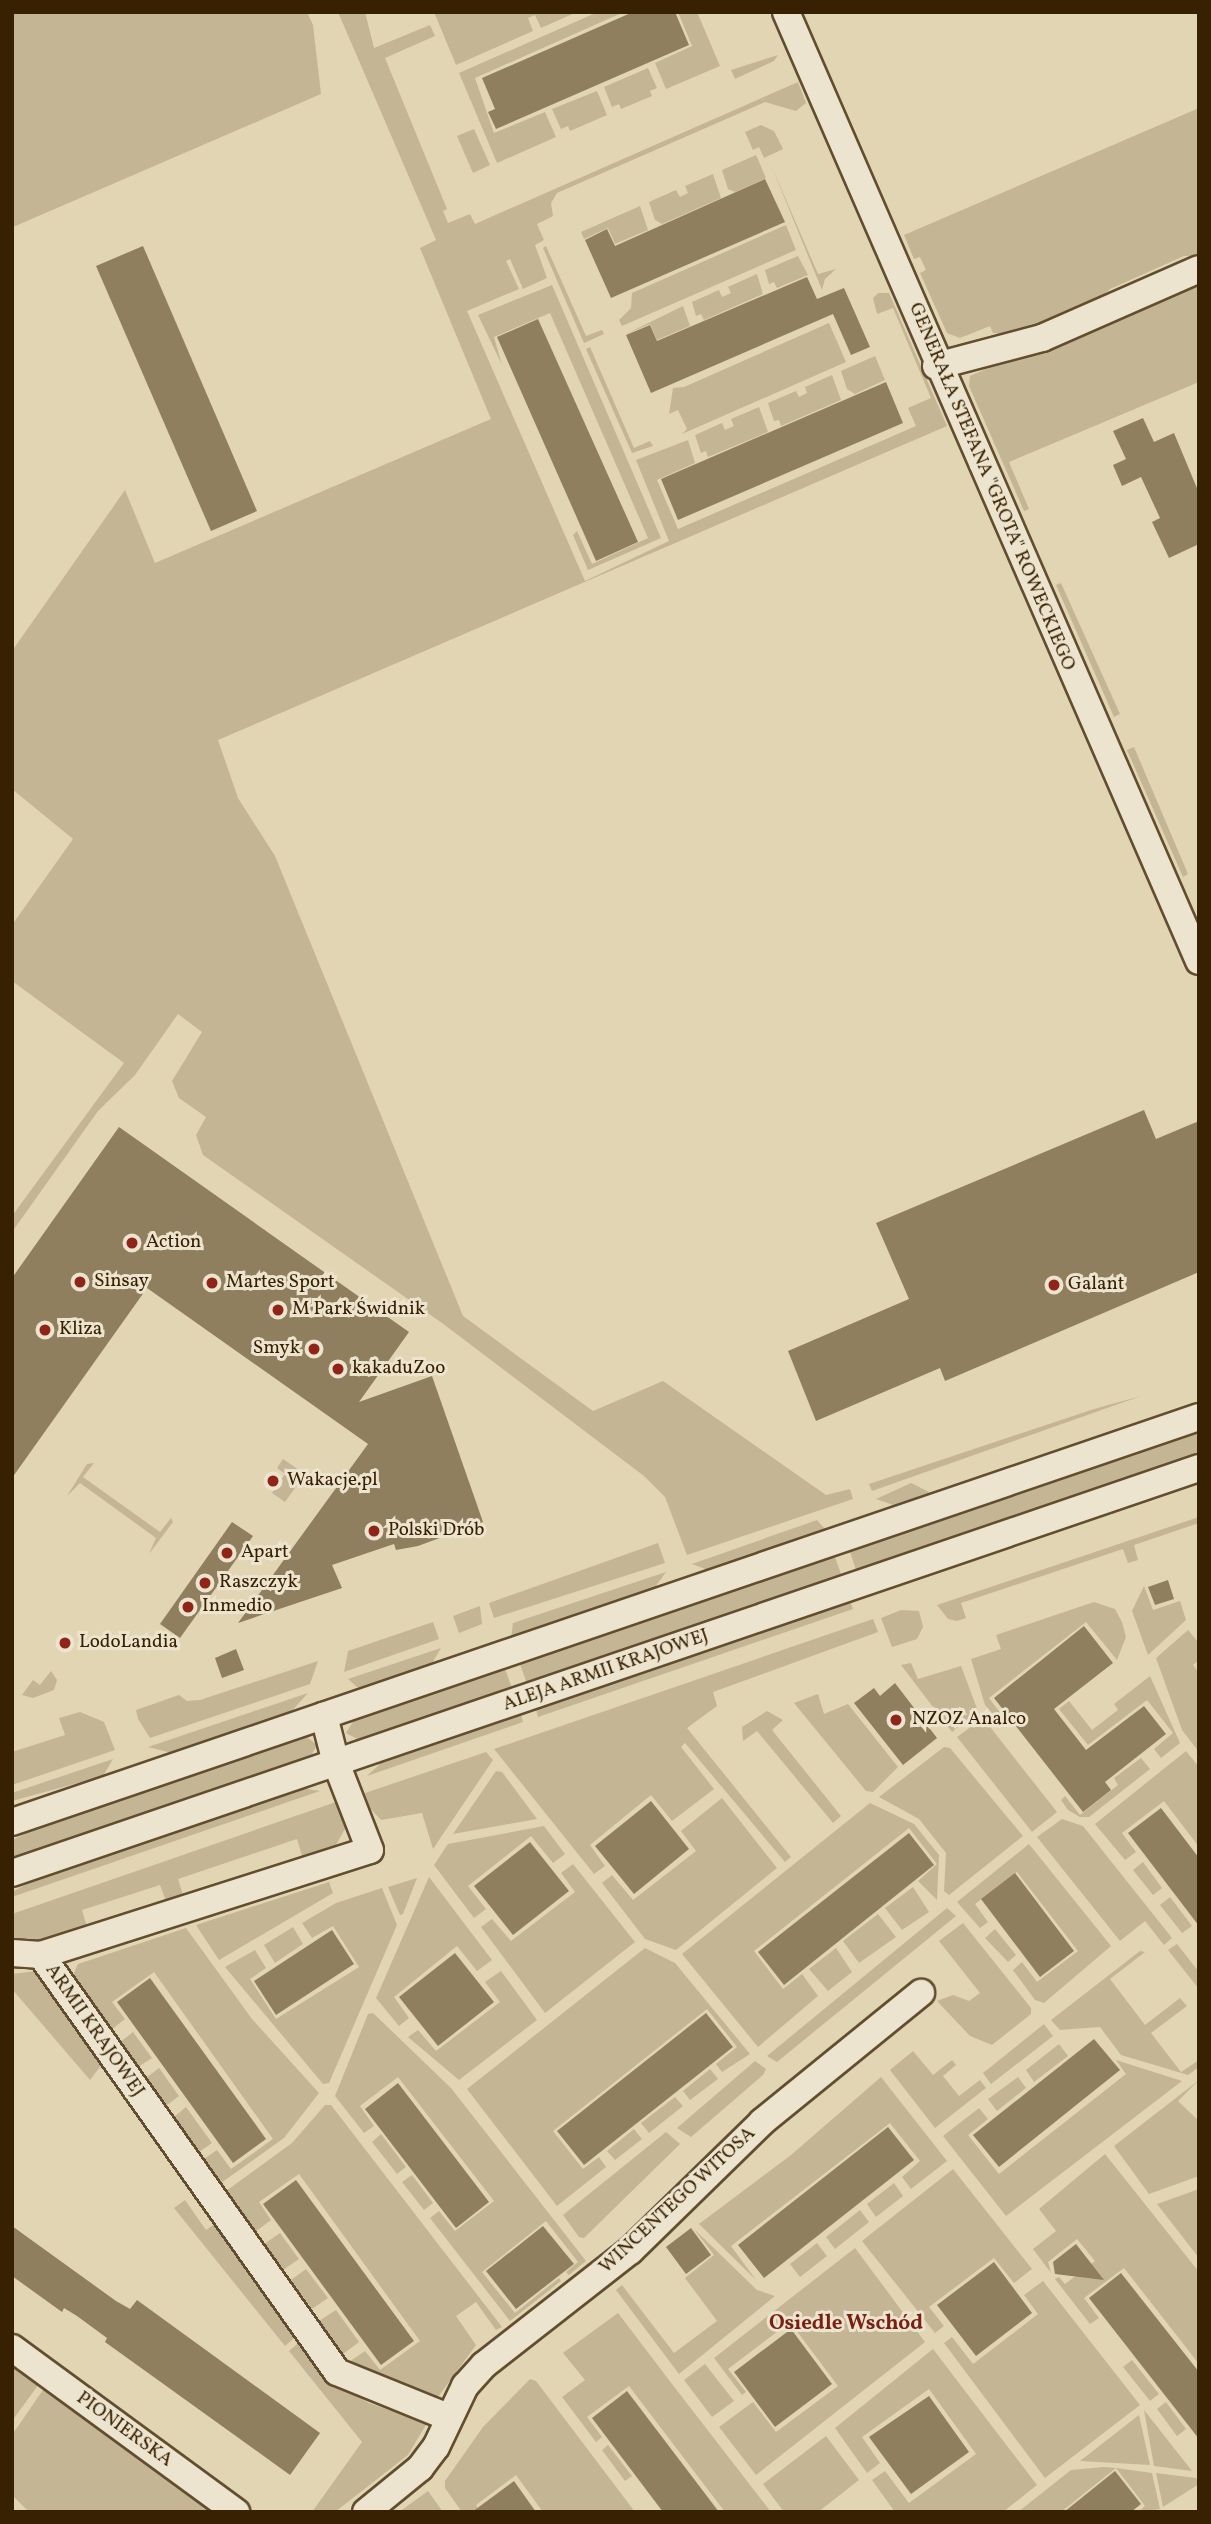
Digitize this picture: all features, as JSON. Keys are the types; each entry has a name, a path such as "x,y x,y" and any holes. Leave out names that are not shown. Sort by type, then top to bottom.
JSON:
{"street":[{"name":"GENERAŁA STEFANA \"GROTA\" ROWECKIEGO","path":"786,12 936,366 1199,961"},
{"path":"936,366 1042,338 1199,269"},
{"path":"12,1822 1199,1417"},
{"name":"ALEJA ARMII KRAJOWEJ","path":"12,1873 1199,1468"},
{"name":"ARMII KRAJOWEJ","path":"324,1716 336,1763 370,1850 41,1955 337,2372 448,2417"},
{"path":"12,1953 41,1955"},
{"name":"WINCENTEGO WITOSA","path":"366,2512 420,2468 436,2446 465,2386 484,2365 630,2251 762,2122 921,1993"},
{"name":"PIONIERSKA","path":"12,2348 236,2512"}],"shaded area":[{"path":"12,12 307,12 313,25 321,94 13,227"},
{"path":"338,12 365,12 374,48 430,25 435,36 385,58 447,209 443,211 448,223 470,214 475,224 798,82 806,103 796,111 765,102 557,193 551,203 553,216 537,224 544,240 535,245 547,278 523,289 510,259 506,261 519,289 467,311 585,581 669,541 636,460 688,440 695,463 657,480 678,529 916,426 908,408 931,398 893,308 877,314 873,298 878,293 889,293 947,426 218,740 238,798 275,856 463,1316 593,1411 663,1381 826,1495 850,1489 853,1499 687,1555 665,1497 644,1476 442,1323 203,1155 196,1135 206,1117 179,1098 172,1081 202,1032 178,1014 135,1075 98,1111 12,1232 12,1216 124,1063 12,981 12,925 73,839 12,789 12,651 125,490 155,563 491,419 420,248 436,240"},
{"path":"434,12 577,12 541,28 535,15 528,18 533,31 456,65"},
{"path":"598,12 624,12 475,78 494,133 545,112 556,137 497,163 459,73"},
{"path":"678,12 697,12 720,66 666,89 655,63 692,46"},
{"path":"778,55 774,61 735,79 731,70"},
{"path":"648,68 657,88 650,91 652,96 621,109 619,104 612,107 604,87"},
{"path":"597,91 607,115 570,131 568,126 561,129 552,109"},
{"path":"1199,108 1199,256 1184,256 1110,289 1086,311 1021,335 993,333 990,326 960,338 947,333 920,273 926,270 920,257 914,259 904,235"},
{"path":"761,125 774,131 783,149 764,158 759,147 753,150 745,132"},
{"path":"474,129 490,165 473,173 457,136"},
{"path":"756,155 766,178 735,192 728,189 722,170"},
{"path":"771,165 818,274 836,269 825,279 822,290"},
{"path":"713,174 721,198 662,224 655,220 649,202 676,190 680,197 688,193 685,186"},
{"path":"640,206 648,230 615,244 608,228 584,239 581,232"},
{"path":"786,225 796,250 622,326 619,320 631,308 632,293"},
{"path":"546,246 586,336 602,330 604,334 584,343 543,248"},
{"path":"798,256 808,275 777,288 774,282 769,284 765,270"},
{"path":"757,274 763,294 704,320 701,314 696,316 692,302 719,290 722,297 731,293 728,287"},
{"path":"1199,276 1199,382 1009,462 1029,509 1024,511 969,386 970,376"},
{"path":"552,285 661,538 588,570 573,535 577,531 592,564 648,538 550,313 494,337 502,365 478,315"},
{"path":"683,306 690,326 657,340 650,324 626,334"},
{"path":"829,323 846,362 682,434 687,429 678,410 669,414 673,388 684,387"},
{"path":"590,347 634,448 650,441 653,446 632,453 586,349"},
{"path":"875,356 885,380 855,394 847,389 841,371"},
{"path":"832,375 841,400 781,426 779,420 774,421 768,403 796,391 799,397 807,393 805,387"},
{"path":"759,407 768,432 708,457 706,451 701,453 695,435 722,423 725,430 734,426 731,419"},
{"path":"1061,583 1120,714 1114,717 1056,585"},
{"path":"1134,747 1188,874 1183,877 1127,750"},
{"path":"1141,1396 872,1491 869,1484 1094,1409"},
{"path":"1199,1433 1199,1454 856,1570 850,1552"},
{"path":"283,1459 305,1474 285,1502 272,1493 285,1474 277,1468"},
{"path":"94,1463 83,1477 160,1532 171,1518 173,1522 149,1554 156,1538 80,1483 67,1496 87,1464"},
{"path":"911,1483 933,1494 896,1506 876,1499"},
{"path":"1199,1517 1199,1523 1134,1545 1138,1560 1128,1563 1123,1549 961,1603 966,1618 957,1621 948,1619 937,1605"},
{"path":"817,1520 826,1530 708,1570 692,1564"},
{"path":"658,1543 665,1563 494,1618 489,1603"},
{"path":"835,1557 842,1577 527,1684 520,1664"},
{"path":"666,1572 653,1590 511,1638 513,1623"},
{"path":"1144,1586 1153,1610 1180,1601 1186,1620 1148,1655 1132,1611"},
{"path":"850,1601 853,1609 538,1717 536,1710"},
{"path":"1094,1602 1115,1609 1122,1622 1126,1637 1117,1660 1086,1622 989,1698 1005,1719 1000,1722 985,1705 971,1659 1001,1649 996,1635"},
{"path":"480,1606 482,1624 459,1633 453,1616"},
{"path":"901,1610 919,1611 923,1627 917,1639 892,1647 881,1618"},
{"path":"873,1619 878,1632 713,1692 717,1706 687,1728 791,1857 785,1862 685,1743 681,1747 714,1789 672,1821 651,1795 590,1845 605,1866 594,1874 494,1749"},
{"path":"433,1622 439,1639 344,1672 348,1651"},
{"path":"1188,1630 1199,1643 1199,1660 1193,1665 1199,1673 1199,1752 1182,1730 1156,1658"},
{"path":"441,1648 431,1665 367,1687 357,1687 348,1679"},
{"path":"318,1661 310,1684 150,1738 138,1719 136,1710 179,1695 187,1701 200,1700"},
{"path":"911,1663 918,1679 961,1666 978,1711 952,1732 901,1665"},
{"path":"505,1669 512,1688 359,1740 346,1733 354,1720"},
{"path":"51,1671 57,1680 54,1690 33,1698 22,1695 33,1680 40,1685"},
{"path":"1150,1676 1180,1743 1161,1758 1154,1749 1173,1733 1147,1700 1088,1745 1059,1709 1069,1701 1092,1730 1118,1710 1114,1704"},
{"path":"308,1693 290,1713 172,1753 148,1747"},
{"path":"818,1694 824,1714 848,1704 898,1767 873,1792 866,1791 794,1703"},
{"path":"767,1711 783,1720 772,1730 841,1816 833,1823 757,1731 743,1741 742,1727"},
{"path":"80,1712 104,1722 115,1750 12,1785 12,1752 65,1735 59,1718"},
{"path":"521,1715 523,1722 367,1776 381,1763"},
{"path":"983,1718 1057,1812 1032,1832 957,1737"},
{"path":"307,1737 317,1745 311,1756 12,1858 12,1840 40,1827"},
{"path":"944,1747 950,1748 1023,1836 949,1895 944,1891 946,1853 919,1819 879,1797"},
{"path":"1186,1751 1199,1767 1199,1847 1164,1801 1122,1833 1136,1852 1125,1860 1095,1824"},
{"path":"486,1752 493,1760 433,1849 422,1813 381,1820 370,1808 365,1793"},
{"path":"1141,1758 1150,1769 1089,1817 1080,1817 1068,1810 1061,1800 1065,1796 1080,1815 1118,1785 1114,1778"},
{"path":"113,1759 103,1776 12,1801 12,1793"},
{"path":"496,1771 502,1772 537,1819 453,1834"},
{"path":"301,1788 320,1791 12,1897 12,1892 38,1878"},
{"path":"722,1798 777,1868 676,1950 645,1939 602,1883 612,1875 633,1900 696,1851 681,1831"},
{"path":"336,1802 346,1827 336,1845 302,1856 297,1839 178,1879 183,1895 166,1901 160,1885 82,1910 87,1927 42,1942 15,1945 12,1939 12,1914"},
{"path":"870,1803 914,1824 939,1855 937,1900 918,1881 937,1864 909,1828 754,1951 783,1989 802,1974 818,1996 758,2047 682,1954"},
{"path":"1062,1819 1083,1826 1172,1938 1164,1945 1145,1921 1120,1941 1037,1837"},
{"path":"544,1826 565,1854 553,1863 531,1836 468,1886 486,1909 474,1918 434,1865 448,1844"},
{"path":"1029,1844 1111,1946 1044,2003 1035,2000 1013,1970 1022,1962 1037,1982 1078,1951 1017,1872 975,1904 988,1922 980,1928 957,1902"},
{"path":"1143,1862 1162,1888 1153,1895 1133,1870"},
{"path":"573,1864 635,1942 545,2013 481,1927 492,1919 511,1941 575,1892 561,1873"},
{"path":"429,1877 492,1960 477,1971 457,1946 394,1997 409,2018 399,2026 376,1998"},
{"path":"417,1878 403,1914 400,1915 388,1887"},
{"path":"329,1882 333,1893 219,1960 196,1925"},
{"path":"913,1887 929,1912 902,1930 885,1908"},
{"path":"382,1888 397,1925 329,2083 323,2084 225,1967 255,1950 266,1968 250,1979 276,2019 359,1967 333,1926 312,1938 302,1923 336,1903"},
{"path":"1170,1897 1192,1926 1182,1933 1160,1905"},
{"path":"947,1908 956,1916 777,2062 767,2056"},
{"path":"878,1914 896,1937 859,1963 843,1941"},
{"path":"963,1923 1031,2008 1031,2014 992,2045 970,2036 937,2001 953,1995 969,2001 980,1993 939,1941"},
{"path":"293,1927 303,1944 275,1963 264,1945"},
{"path":"186,1928 252,2019 319,2093 284,2138 221,2183 204,2159 217,2150 231,2169 273,2139 154,1972 112,2002 125,2019 111,2030 73,1975 78,1964"},
{"path":"995,1929 1016,1955 1008,1962 985,1938"},
{"path":"1177,1944 1199,1972 1199,1989 1168,1950"},
{"path":"645,1948 675,1963 750,2054 722,2072 716,2064 737,2047 707,2009 553,2131 583,2169 599,2157 606,2167 557,2206 467,2089"},
{"path":"836,1948 852,1972 828,1991 809,1969"},
{"path":"1140,1951 1145,1952 1110,1979 1145,2025 1180,1998 1187,2006 1151,2033 1181,2072 1199,2060 1199,2067 1188,2075 1121,2055 1100,2027 1060,2030 1051,2020"},
{"path":"37,1971 103,2063 90,2080 12,1989 12,1974"},
{"path":"501,1971 537,2020 459,2080 408,2037 418,2030 436,2051 500,2002 485,1982"},
{"path":"373,2013 451,2088 586,2261 569,2275 566,2272 578,2262 546,2221 482,2272 515,2313 559,2278 561,2281 510,2321 430,2218 439,2211 455,2231 494,2201 398,2077 360,2106 374,2126 364,2133 335,2096 368,2014"},
{"path":"1044,2024 1053,2036 991,2084 983,2073"},
{"path":"133,2032 152,2058 138,2067 120,2042"},
{"path":"1059,2044 1068,2056 1034,2082 1026,2070"},
{"path":"913,2051 933,2075 952,2060 956,2065 943,2076 959,2096 980,2080 986,2088 935,2128 890,2070"},
{"path":"1116,2060 1182,2081 1006,2216 943,2136 979,2108 988,2119 968,2135 999,2174 1126,2074"},
{"path":"755,2061 766,2069 763,2075 691,2137 677,2128"},
{"path":"159,2068 179,2096 166,2106 146,2078"},
{"path":"710,2069 718,2079 690,2100 683,2091"},
{"path":"881,2077 947,2161 911,2189 902,2177 920,2161 890,2123 731,2246 756,2280 699,2224 791,2155"},
{"path":"1018,2077 1026,2088 997,2111 988,2099"},
{"path":"1199,2080 1178,2101 1199,2121 1199,2176 1149,2194 1114,2146"},
{"path":"675,2097 683,2106 649,2133 641,2123"},
{"path":"325,2105 331,2105 502,2327 496,2330 476,2302 456,2316 476,2345 435,2401 349,2362 365,2351 380,2370 420,2341 299,2174 259,2202 271,2220 255,2232 226,2191 292,2143"},
{"path":"186,2107 212,2143 199,2152 174,2117"},
{"path":"634,2129 642,2139 615,2160 607,2151"},
{"path":"666,2132 680,2144 584,2238 579,2237 563,2215"},
{"path":"381,2134 406,2167 397,2174 372,2142"},
{"path":"1105,2154 1199,2272 1199,2364 1124,2268 1084,2298 1099,2318 1090,2324 1055,2279 1059,2277 1065,2284 1095,2261 1077,2239 1048,2262 1051,2273 1033,2249 1056,2231 1039,2209"},
{"path":"953,2169 1032,2269 1014,2283 994,2258 929,2307 944,2326 935,2333 862,2241"},
{"path":"412,2175 433,2203 424,2210 402,2182"},
{"path":"894,2183 903,2196 876,2217 867,2204"},
{"path":"1199,2189 1199,2258 1157,2204"},
{"path":"185,2200 206,2230 219,2221 300,2333 285,2346 174,2208"},
{"path":"860,2210 869,2222 835,2249 826,2237"},
{"path":"694,2229 757,2290 775,2296 679,2374 616,2290 622,2285 674,2353 717,2321 685,2278 714,2255"},
{"path":"280,2233 299,2259 283,2270 264,2244"},
{"path":"817,2243 827,2256 800,2277 790,2264"},
{"path":"855,2248 925,2342 756,2475 719,2427 753,2402 776,2432 838,2386 790,2322 728,2369 746,2392 742,2395 714,2358"},
{"path":"306,2269 328,2298 312,2309 291,2280"},
{"path":"1043,2281 1140,2405 1045,2478 944,2343 952,2337 973,2364 1038,2314 1024,2295"},
{"path":"336,2310 359,2342 343,2354 319,2321"},
{"path":"618,2313 771,2512 725,2512 629,2386 587,2417 602,2437 596,2442 562,2397 585,2380 563,2353"},
{"path":"304,2338 340,2386 369,2403 427,2423 408,2455 335,2512 312,2512 362,2442 289,2351"},
{"path":"933,2349 1037,2485 1003,2512 895,2512 872,2480 885,2471 909,2503 976,2454 929,2389 862,2437 880,2463 867,2473 835,2428"},
{"path":"1132,2360 1159,2394 1150,2401 1123,2367"},
{"path":"705,2364 734,2401 712,2417 684,2380"},
{"path":"12,2365 39,2384 12,2421"},
{"path":"530,2379 536,2381 635,2512 543,2512 516,2475 476,2505 480,2512 462,2512 445,2488 445,2481 483,2427"},
{"path":"45,2387 216,2512 29,2512 12,2495 12,2435"},
{"path":"1166,2402 1186,2429 1177,2436 1157,2409"},
{"path":"1144,2410 1192,2471 1154,2466"},
{"path":"1139,2415 1150,2465 1080,2461"},
{"path":"826,2436 859,2480 818,2512 784,2512 763,2484"},
{"path":"608,2445 632,2476 625,2481 602,2450"},
{"path":"1116,2468 1061,2512 1018,2512 1071,2470"},
{"path":"1116,2468 1152,2473 1160,2509 1138,2512 1145,2506"},
{"path":"1156,2473 1196,2478 1199,2484 1163,2507"},
{"path":"428,2491 443,2512 399,2512"}],"building":[{"path":"633,12 675,12 689,45 496,129 488,112 495,109 482,78"},
{"path":"765,179 785,222 611,298 585,240 607,229 615,246"},
{"path":"143,246 257,511 211,531 96,266"},
{"path":"807,277 817,299 844,288 870,347 851,355 833,314 651,393 626,335 650,325 657,341"},
{"path":"538,319 638,542 596,561 497,337"},
{"path":"886,382 903,423 678,520 661,479"},
{"path":"1143,418 1154,442 1174,433 1199,493 1199,544 1169,558 1152,522 1160,518 1141,477 1122,486 1113,465 1126,459 1113,431"},
{"path":"1144,1110 1156,1139 1199,1121 1199,1272 945,1381 940,1368 816,1421 788,1351 909,1299 876,1223"},
{"name":"M Park Świdnik","path":"119,1127 409,1332 359,1402 432,1376 483,1522 418,1546 396,1550 394,1544 332,1565 342,1588 238,1623 368,1444 147,1288 12,1478 12,1278"},
{"path":"232,1522 253,1536 180,1638 160,1624"},
{"path":"1168,1580 1174,1599 1155,1605 1148,1587"},
{"path":"1084,1626 1113,1663 1054,1709 1086,1750 1144,1706 1166,1734 1105,1782 1111,1790 1083,1812 994,1698"},
{"path":"236,1649 244,1670 222,1678 215,1658"},
{"name":"NZOZ Analco","path":"895,1683 937,1738 903,1765 854,1703 874,1688 880,1696"},
{"path":"651,1801 689,1849 634,1894 595,1846"},
{"path":"1161,1808 1199,1858 1199,1926 1128,1833"},
{"path":"909,1833 934,1865 784,1985 758,1952"},
{"path":"530,1842 569,1891 513,1935 474,1886"},
{"path":"1015,1873 1074,1951 1040,1977 981,1899"},
{"path":"332,1930 354,1964 276,2015 254,1981"},
{"path":"455,1953 494,2002 438,2046 399,1997"},
{"path":"150,1978 266,2139 233,2163 117,2002"},
{"path":"706,2013 733,2047 584,2165 557,2131"},
{"path":"1094,2039 1120,2070 999,2167 973,2135"},
{"path":"398,2083 489,2202 456,2228 365,2109"},
{"path":"888,2127 914,2160 764,2278 738,2245"},
{"path":"296,2180 414,2341 381,2365 263,2204"},
{"path":"12,2226 116,2301 130,2309 137,2300 320,2433 290,2475 105,2342 107,2338 77,2316 64,2308 62,2312 12,2276"},
{"path":"543,2226 574,2264 516,2309 486,2271"},
{"path":"691,2228 711,2255 686,2274 666,2247"},
{"path":"1076,2244 1104,2280 1055,2274 1053,2262"},
{"path":"994,2262 1032,2313 976,2356 937,2305"},
{"path":"1121,2273 1199,2372 1199,2439 1089,2298"},
{"path":"791,2329 832,2384 775,2427 734,2372"},
{"path":"627,2391 719,2512 663,2512 592,2418"},
{"path":"929,2396 969,2452 911,2494 869,2437"},
{"path":"1115,2471 1141,2504 1131,2512 1064,2512"},
{"path":"514,2481 536,2512 472,2512"}],"place":[{"name":"Action","path":"132,1243"},
{"name":"Sinsay","path":"80,1282"},
{"name":"Martes Sport","path":"212,1283"},
{"name":"Galant","path":"1054,1285"},
{"name":"M Park Świdnik","path":"278,1310"},
{"name":"Kliza","path":"45,1330"},
{"name":"Smyk","path":"314,1349"},
{"name":"kakaduZoo","path":"338,1369"},
{"name":"Wakacje.pl","path":"273,1481"},
{"name":"Polski Drób","path":"374,1531"},
{"name":"Apart","path":"227,1553"},
{"name":"Raszczyk","path":"205,1583"},
{"name":"Inmedio","path":"188,1607"},
{"name":"LodoLandia","path":"65,1643"},
{"name":"NZOZ Analco","path":"896,1720"}],"district":[{"name":"Osiedle Wschód","path":"846,2324"}]}
